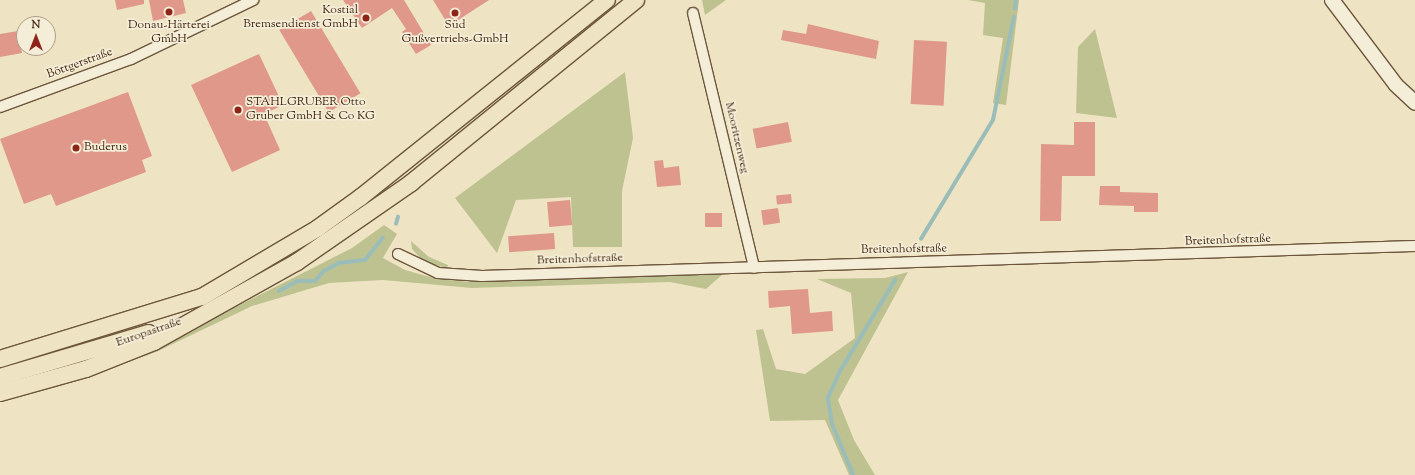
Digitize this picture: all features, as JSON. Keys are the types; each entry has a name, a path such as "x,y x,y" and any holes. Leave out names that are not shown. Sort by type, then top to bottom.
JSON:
{"highway":[{"path":"0,359 202,297 318,228 361,197 607,0"},
{"path":"0,393 92,366 154,342 296,262 374,210 636,0"},
{"name":"Europastraße","path":"89,353 171,316 202,297"},
{"name":"Europastraße","path":"0,377 89,353 209,312"}],"main road":[{"path":"1332,0 1396,85 1415,103"}],"street":[{"name":"Böttgerstraße","path":"0,107 131,59 253,0"},
{"name":"Mooritzenweg","path":"694,14 754,268"},
{"name":"Breitenhofstraße","path":"398,254 419,267 460,275 754,268 1415,246"}],"green space":[{"path":"702,0 726,0 705,15"},
{"path":"968,0 1019,0 1006,105 993,103 1003,38 983,35 985,3"},
{"path":"1095,29 1117,118 1076,113 1078,47"},
{"path":"625,72 633,138 622,191 622,247 573,247 571,197 516,200 497,253 455,198"},
{"path":"384,225 397,234 383,258 405,270 437,279 472,282 723,274 706,289 670,282 472,288 383,280 329,283 252,306 156,352 57,387 0,402 0,397 206,322 352,248"},
{"path":"411,241 429,257 448,265 447,268 424,262 412,249"},
{"path":"908,272 838,400 854,440 875,475 849,475 825,420 770,421 756,330 763,329 776,369 805,374 855,338 851,293 817,279 885,278"}],"building":[{"path":"115,0 144,0 144,4 117,10"},
{"name":"Donau-Härterei GmbH","path":"149,0 183,0 186,13 153,21"},
{"name":"Kostial Bremsendienst GmbH","path":"343,0 404,0 431,45 416,54 402,32 406,29 392,8 362,28"},
{"name":"Süd Gußvertriebs-GmbH","path":"433,0 489,0 449,26"},
{"path":"311,11 360,93 329,112 279,30"},
{"path":"808,24 879,41 876,59 781,40 783,30 806,34"},
{"path":"16,31 16,54 0,57 0,34"},
{"path":"914,40 947,42 944,106 911,104"},
{"name":"STAHLGRUBER Otto Gruber GmbH & Co KG","path":"259,54 283,105 264,114 280,150 232,172 191,85"},
{"name":"Buderus","path":"128,92 152,156 142,160 146,172 56,206 51,194 24,204 0,139"},
{"path":"788,122 792,142 756,149 753,129"},
{"path":"1074,122 1095,122 1095,176 1062,176 1061,221 1040,221 1041,144 1074,145"},
{"path":"663,160 664,168 679,166 681,185 657,187 654,161"},
{"path":"1100,186 1120,186 1120,192 1158,193 1158,212 1134,212 1134,206 1099,205"},
{"path":"791,194 792,203 777,205 776,196"},
{"path":"570,200 572,225 549,227 547,202"},
{"path":"778,208 780,223 763,225 761,210"},
{"path":"705,213 722,213 722,227 705,227"},
{"path":"554,233 555,249 509,252 508,236"},
{"path":"808,289 810,313 832,311 833,331 792,334 790,306 769,308 768,291"}],"waterway":[{"path":"1015,9 1016,0"},
{"path":"921,239 993,120 1014,17"},
{"path":"396,224 398,217"},
{"path":"279,291 298,281 315,281 324,271 339,263 365,260 383,238"},
{"path":"853,475 832,424 828,398 839,373 895,280"}],"place":[{"name":"Donau-Härterei GmbH","path":"169,12"},
{"name":"Süd Gußvertriebs-GmbH","path":"455,13"},
{"name":"Kostial Bremsendienst GmbH","path":"366,18"},
{"name":"STAHLGRUBER Otto Gruber GmbH & Co KG","path":"238,110"},
{"name":"Buderus","path":"76,148"}]}
